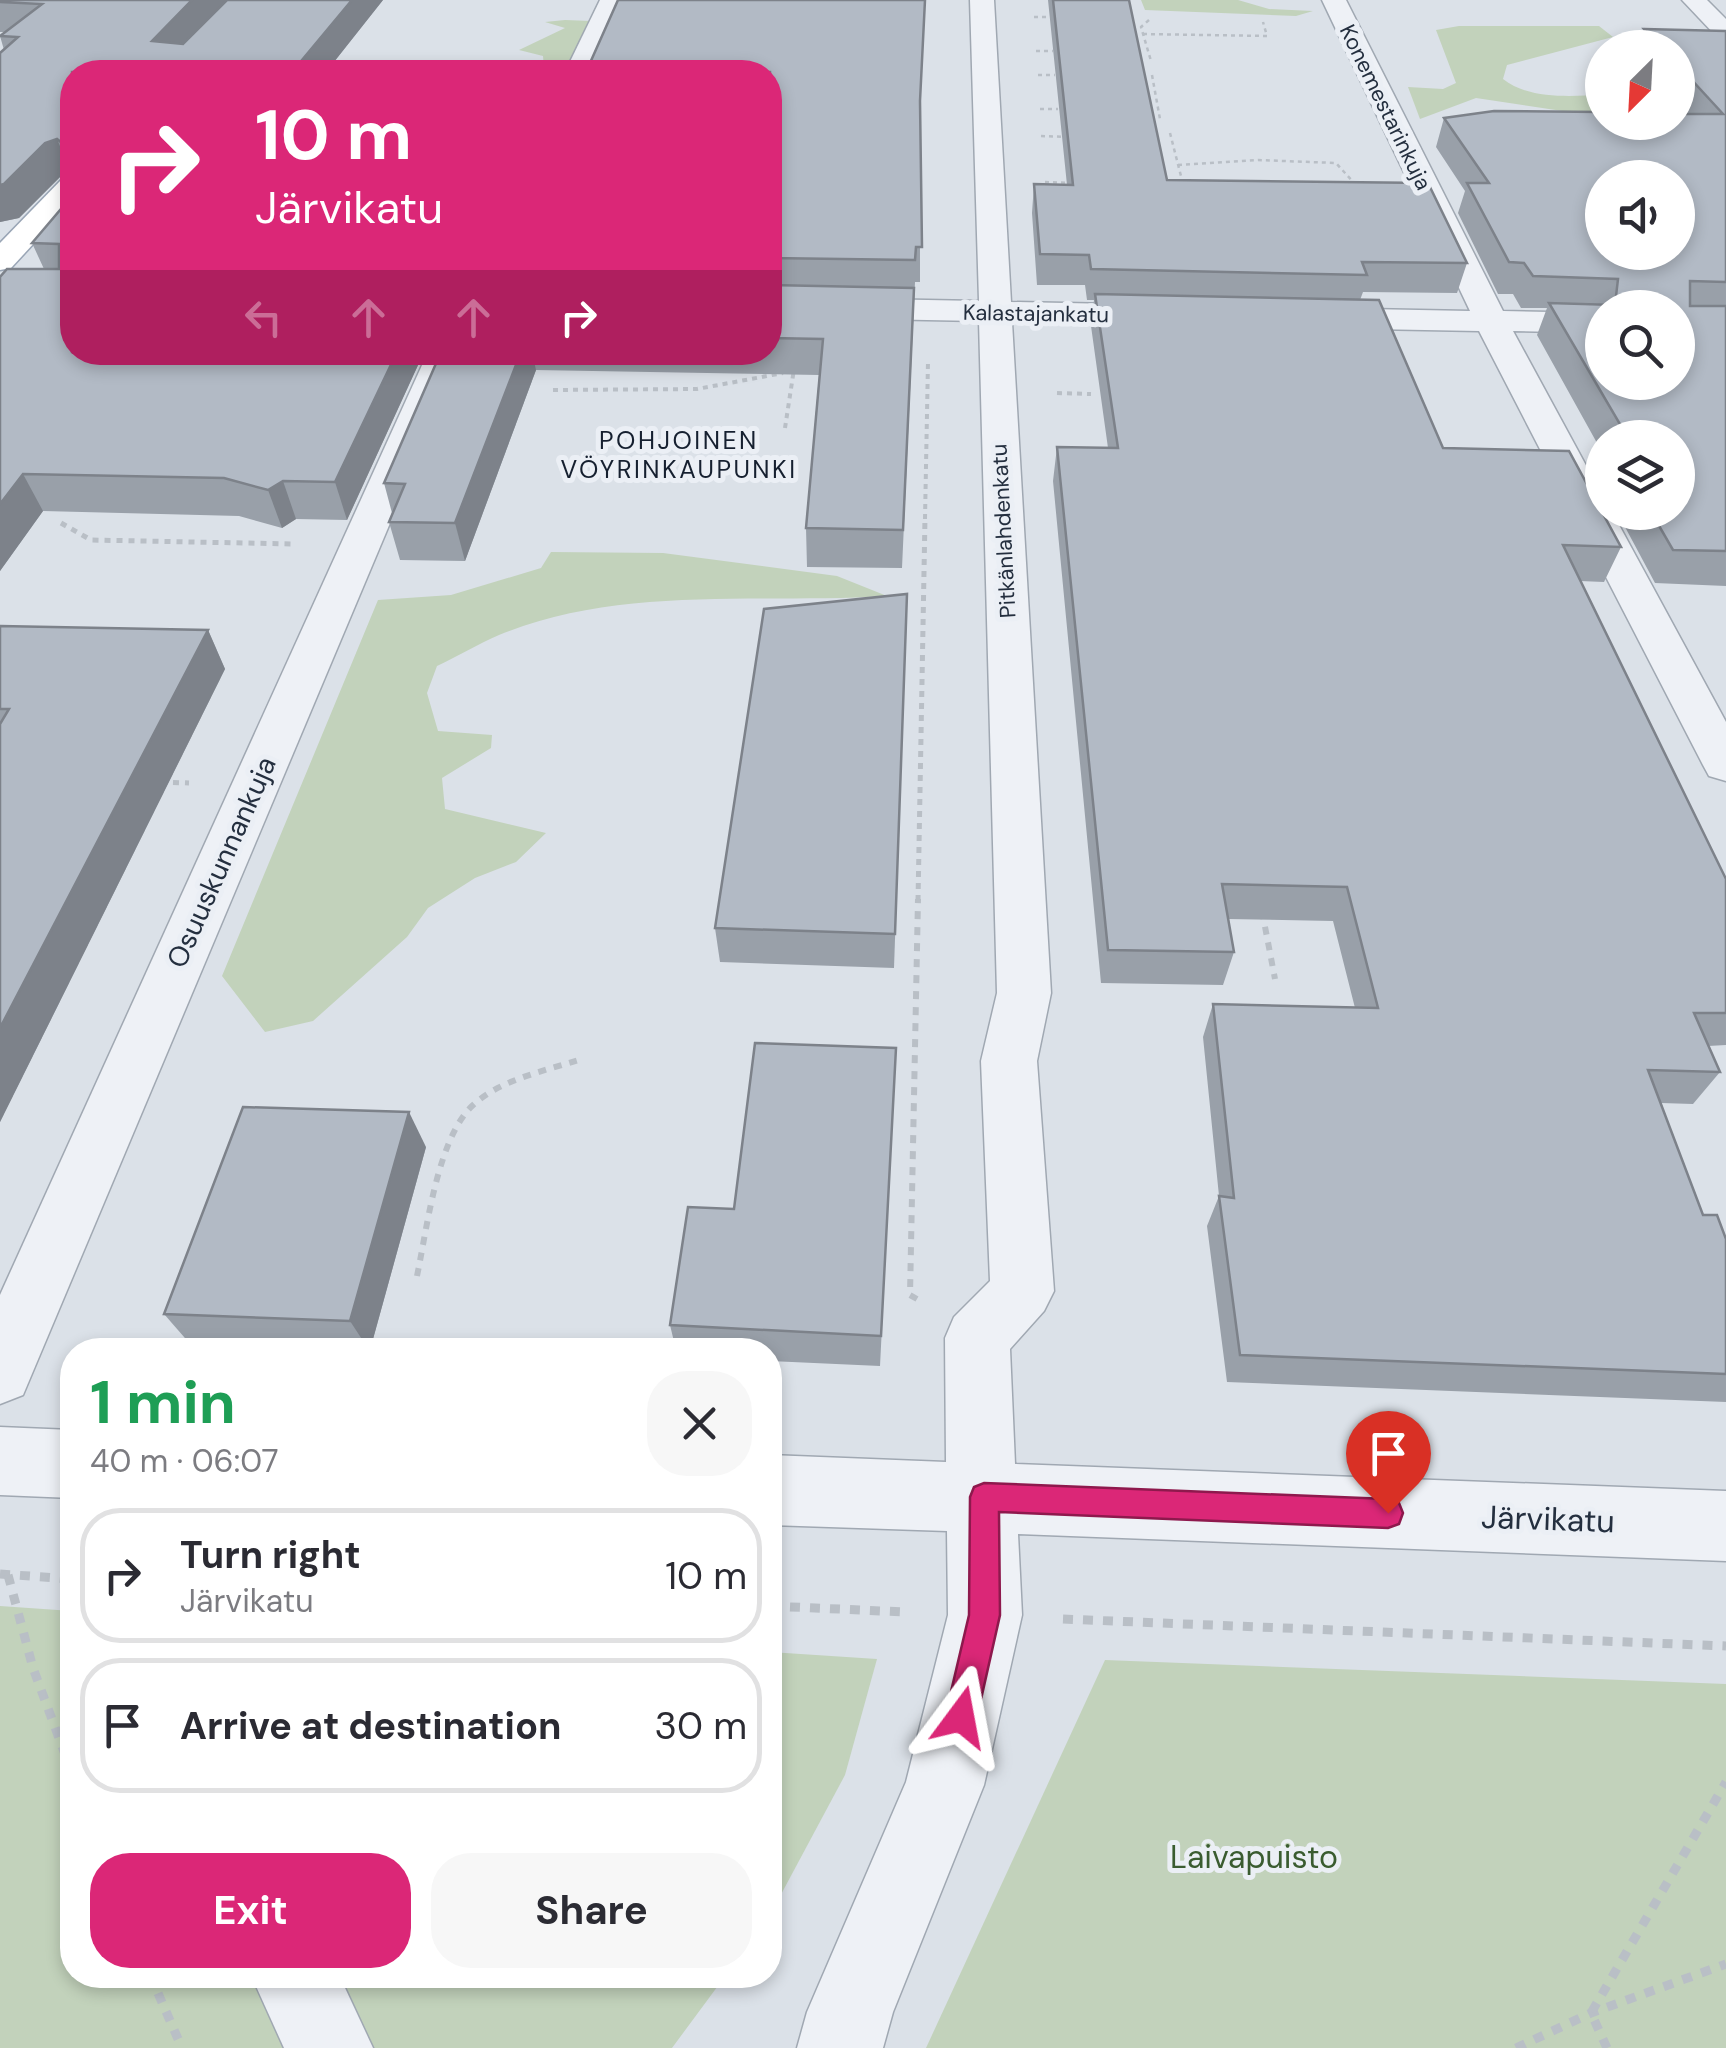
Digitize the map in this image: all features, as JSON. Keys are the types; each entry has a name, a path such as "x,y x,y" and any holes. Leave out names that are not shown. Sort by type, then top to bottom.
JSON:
{"main road":[{"path":"0,261 60,198"}],"street":[{"path":"583,60 612,0"},
{"name":"Pitkänlahdenkatu","path":"977,1338 1022,1291 1008,1061 1024,994 982,0"},
{"name":"Konemestarinkuja","path":"1334,0 1491,321 1726,766"},
{"path":"1694,0 1726,32"},
{"name":"Kalastajankatu","path":"782,307 1191,316"},
{"path":"1280,318 1585,323"},
{"name":"Osuuskunnankuja","path":"0,1373 439,365"},
{"path":"840,2048 850,2012 946,1784 984,1615 977,1338"},
{"path":"0,1460 60,1463"},
{"name":"Järvikatu","path":"782,1490 1726,1526"},
{"path":"299,1988 330,2048"}],"path":[{"path":"1149,20 1142,27 1151,61"},
{"path":"1143,34 1267,36 1263,22"},
{"path":"1152,75 1160,118"},
{"path":"1170,133 1184,186"},
{"path":"1178,164 1336,163 1355,184"},
{"path":"930,310 910,1294 977,1338"},
{"path":"785,428 794,352"},
{"path":"553,390 660,394 733,388 794,370"},
{"path":"1054,393 1092,394"},
{"path":"60,523 92,540 361,544"},
{"path":"157,782 255,784"},
{"path":"1262,907 1274,979"},
{"path":"417,1276 444,1159 469,1108 514,1080 579,1060"},
{"path":"60,1578 4,1575 60,1740"},
{"path":"782,1607 1726,1646"},
{"path":"1591,2013 1726,1782"},
{"path":"1516,2048 1591,2013 1726,1964"},
{"path":"156,1988 182,2048"},
{"path":"1591,2013 1606,2048"}],"green space":[{"path":"1141,0 1238,0 1269,9 1313,11 1296,16 1145,10"},
{"path":"591,21 570,60 543,60 543,56 519,50 565,28 545,22"},
{"path":"1459,26 1599,26 1604,30 1585,30 1585,44 1507,65 1503,79 1538,94 1585,95 1585,114 1476,98 1420,119 1408,87 1443,89 1456,83 1436,30"},
{"path":"551,552 663,553 837,576 887,596 690,600 593,609 545,619 499,635 437,666 427,693 438,731 492,735 491,748 442,778 445,809 546,833 516,862 475,878 428,908 407,937 313,1021 265,1032 222,976 378,600 451,595 541,568"},
{"path":"0,1606 60,1610 60,1988 716,1988 672,2048 0,2048"},
{"path":"782,1653 877,1659 845,1775 782,1893"},
{"name":"Laivapuisto","path":"1105,1660 1726,1684 1726,2048 926,2048"}],"building":[{"path":"192,0 152,41 183,44 227,0 352,0 302,60 60,60 60,141 45,143 0,185 0,53 18,37 0,36 42,4 0,2"},
{"path":"618,0 925,0 920,101 922,247 916,247 915,260 782,258 782,60 591,60"},
{"path":"1053,0 1129,0 1167,180 1428,183 1467,263 1362,262 1367,275 1091,269 1089,255 1040,254 1034,184 1073,185"},
{"path":"1695,30 1726,31 1726,282 1690,281 1690,290 1617,290 1618,279 1533,276 1524,263 1509,262 1467,183 1489,183 1444,118 1494,111 1585,112 1585,140 1695,140 1695,114 1723,114 1695,84"},
{"path":"60,210 60,365 391,365 335,482 283,481 268,490 224,478 23,474 0,504 0,277 7,269 59,269 59,244 32,243"},
{"path":"782,285 914,288 903,530 806,528 823,339 782,338"},
{"path":"1095,294 1379,300 1443,448 1569,451 1585,481 1585,530 1612,530 1621,547 1563,545 1726,879 1726,1013 1694,1013 1720,1072 1648,1070 1703,1215 1717,1215 1726,1239 1726,1374 1240,1355 1219,1196 1234,1198 1213,1004 1378,1008 1347,887 1222,884 1234,952 1108,950 1057,447 1118,448"},
{"path":"1549,303 1585,304 1585,365"},
{"path":"1695,306 1726,306 1726,551 1673,550 1661,530 1695,530 1695,420 1617,420 1606,400 1695,400"},
{"path":"435,365 516,365 455,523 389,522 405,484 384,483"},
{"path":"907,594 895,934 715,928 764,609"},
{"path":"0,626 208,630 0,1028 0,724 9,709 0,709"},
{"path":"755,1043 896,1048 881,1336 670,1325 688,1207 734,1209"},
{"path":"243,1107 409,1112 350,1321 164,1314"}],"district":[{"name":"POHJOINEN VÖYRINKAUPUNKI","path":"679,454"}],"route":[{"path":"961,1717 984,1615 984,1497 1388,1513"}]}
